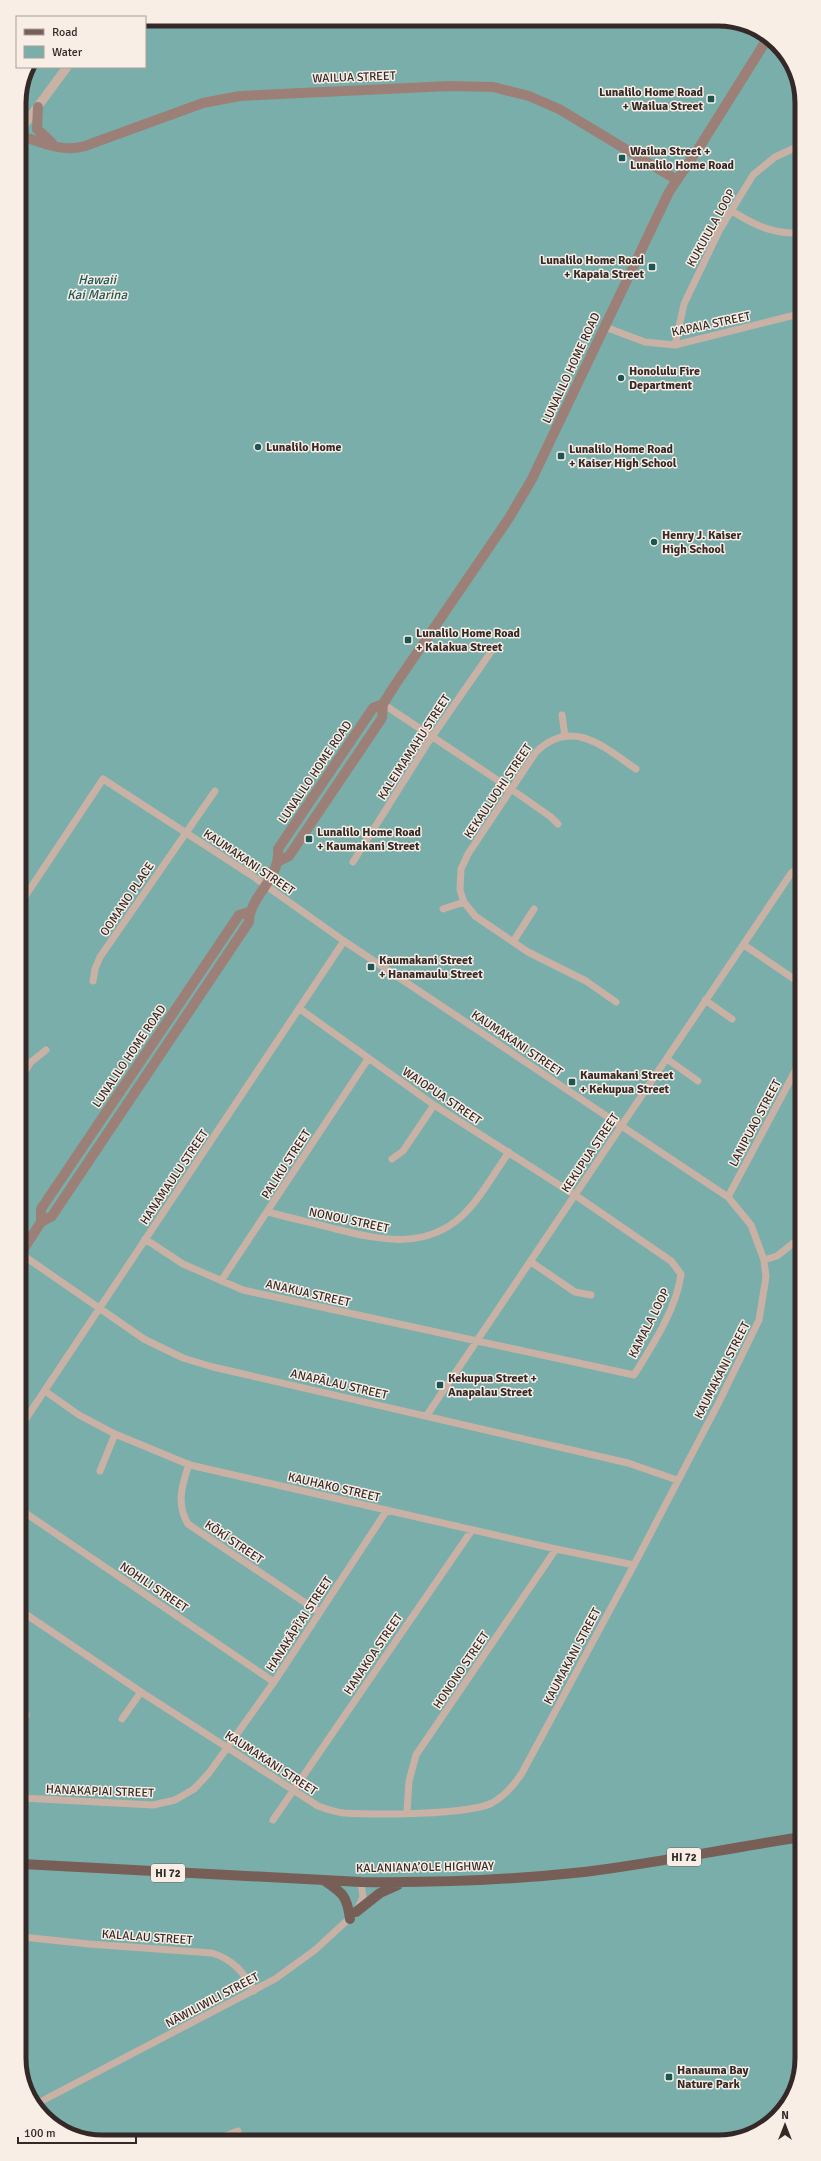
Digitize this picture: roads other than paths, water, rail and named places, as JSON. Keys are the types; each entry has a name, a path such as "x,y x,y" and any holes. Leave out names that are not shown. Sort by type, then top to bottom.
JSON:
{"main road":[{"name":"LUNALILO HOME ROAD","path":"26,1245 41,1222 41,1209 239,915 249,912 266,886 279,861 289,856 382,718 383,704 509,518 532,479 669,192 764,42"},
{"name":"WAILUA STREET","path":"26,137 56,147 73,148 84,146 215,100 240,96 349,90 466,86 493,87 519,93 544,102 573,116 677,180"},
{"path":"38,107 37,129 45,139 56,147"},
{"name":"KALANIANA’OLE HIGHWAY","path":"26,1864 403,1883 526,1877 583,1872 795,1838"},
{"path":"325,1880 341,1891 348,1901 353,1915 380,1894 403,1883"}],"street":[{"path":"26,123 65,68"},
{"name":"KUKUIULA LOOP","path":"675,345 684,304 720,231 732,211 758,170 781,153 795,148"},
{"path":"732,211 766,229 786,233 795,233"},
{"name":"KAPAIA STREET","path":"605,327 640,341 659,345 675,345 795,315"},
{"name":"KALEIMAMAHU STREET","path":"352,862 433,736 495,646"},
{"path":"383,704 511,789 551,817 558,824"},
{"path":"562,715 565,736"},
{"name":"KEKAULUOHI STREET","path":"616,1002 586,981 541,959 475,916 464,902 460,882 464,861 536,752 548,742 565,736 576,736 591,739 636,769"},
{"name":"KAUMAKANI STREET","path":"26,895 103,779 266,886 344,941 728,1197 751,1225 764,1260 766,1277 764,1294 755,1331 634,1565 522,1773 510,1790 493,1802 473,1809 407,1812 337,1812 318,1806 293,1792 26,1614"},
{"name":"OOMANO PLACE","path":"93,981 100,957 214,791"},
{"name":"KEKUPUA STREET","path":"427,1415 792,872 795,874"},
{"path":"443,909 464,902"},
{"path":"514,942 534,909"},
{"name":"HANAMAULU STREET","path":"26,1418 101,1308 344,941"},
{"path":"744,945 795,980"},
{"path":"706,1000 732,1019"},
{"name":"WAIOPUA STREET","path":"300,1009 434,1105 575,1195"},
{"path":"26,1069 31,1062 46,1050"},
{"name":"PALIKU STREET","path":"220,1281 268,1212 368,1059"},
{"path":"667,1059 698,1082"},
{"name":"LANIPUAO STREET","path":"728,1197 795,1070"},
{"path":"392,1159 403,1151 434,1105"},
{"name":"NONOU STREET","path":"268,1212 377,1239 402,1240 418,1238 441,1230 461,1217 477,1198 509,1152"},
{"name":"KAMALA LOOP","path":"476,1342 634,1375 654,1342 679,1290 681,1274 671,1262 575,1195"},
{"name":"ANAKUA STREET","path":"145,1240 183,1264 243,1290 476,1342"},
{"path":"764,1260 777,1256 795,1242"},
{"name":"ANAPĀLAU STREET","path":"26,1256 144,1339 183,1358 220,1369 427,1415 628,1463 677,1480"},
{"path":"531,1262 575,1292 591,1296"},
{"name":"KAUHAKO STREET","path":"44,1391 79,1415 115,1434 189,1464 472,1530 634,1565"},
{"path":"100,1471 115,1434"},
{"name":"KŌKĪ STREET","path":"189,1464 180,1496 182,1511 188,1524 319,1612"},
{"name":"HANAKĀPĪ‘AI STREET","path":"226,1747 274,1682 387,1510"},
{"name":"NOHILI STREET","path":"26,1513 274,1682"},
{"name":"HANAKOA STREET","path":"273,1820 472,1530"},
{"name":"HONONO STREET","path":"407,1812 409,1780 416,1755 556,1549"},
{"path":"122,1719 141,1692"},
{"name":"HANAKAPIAI STREET","path":"26,1798 143,1806 165,1803 185,1795 194,1789 209,1773 226,1747"},
{"name":"NĀWILIWILI STREET","path":"40,2102 254,1991 296,1966 353,1915 364,1897 360,1882"},
{"name":"KALALAU STREET","path":"26,1937 89,1944 212,1953 225,1958 237,1966 247,1978 254,1991"},
{"path":"227,2135 238,2130"}],"water":[{"name":"Hawaii Kai Marina","path":"146,26 723,26 733,27 748,32 765,42 782,60 791,78 795,103 795,2058 791,2083 782,2101 779,2105 765,2105 765,2119 748,2129 718,2135 98,2135 83,2132 64,2125 45,2109 32,2088 26,2058 26,98 29,83 35,68 146,68"}],"place":[{"name":"Lunalilo Home Road + Wailua Street","path":"711,99"},
{"name":"Wailua Street + Lunalilo Home Road","path":"622,158"},
{"name":"Lunalilo Home Road + Kapaia Street","path":"652,267"},
{"name":"Honolulu Fire Department","path":"621,378"},
{"name":"Lunalilo Home","path":"258,447"},
{"name":"Lunalilo Home Road + Kaiser High School","path":"561,456"},
{"name":"Henry J. Kaiser High School","path":"654,542"},
{"name":"Lunalilo Home Road + Kalakua Street","path":"408,640"},
{"name":"Lunalilo Home Road + Kaumakani Street","path":"309,839"},
{"name":"Kaumakani Street + Hanamaulu Street","path":"371,967"},
{"name":"Kaumakani Street + Kekupua Street","path":"572,1082"},
{"name":"Kekupua Street + Anapalau Street","path":"440,1385"},
{"name":"Hanauma Bay Nature Park","path":"669,2077"}]}
